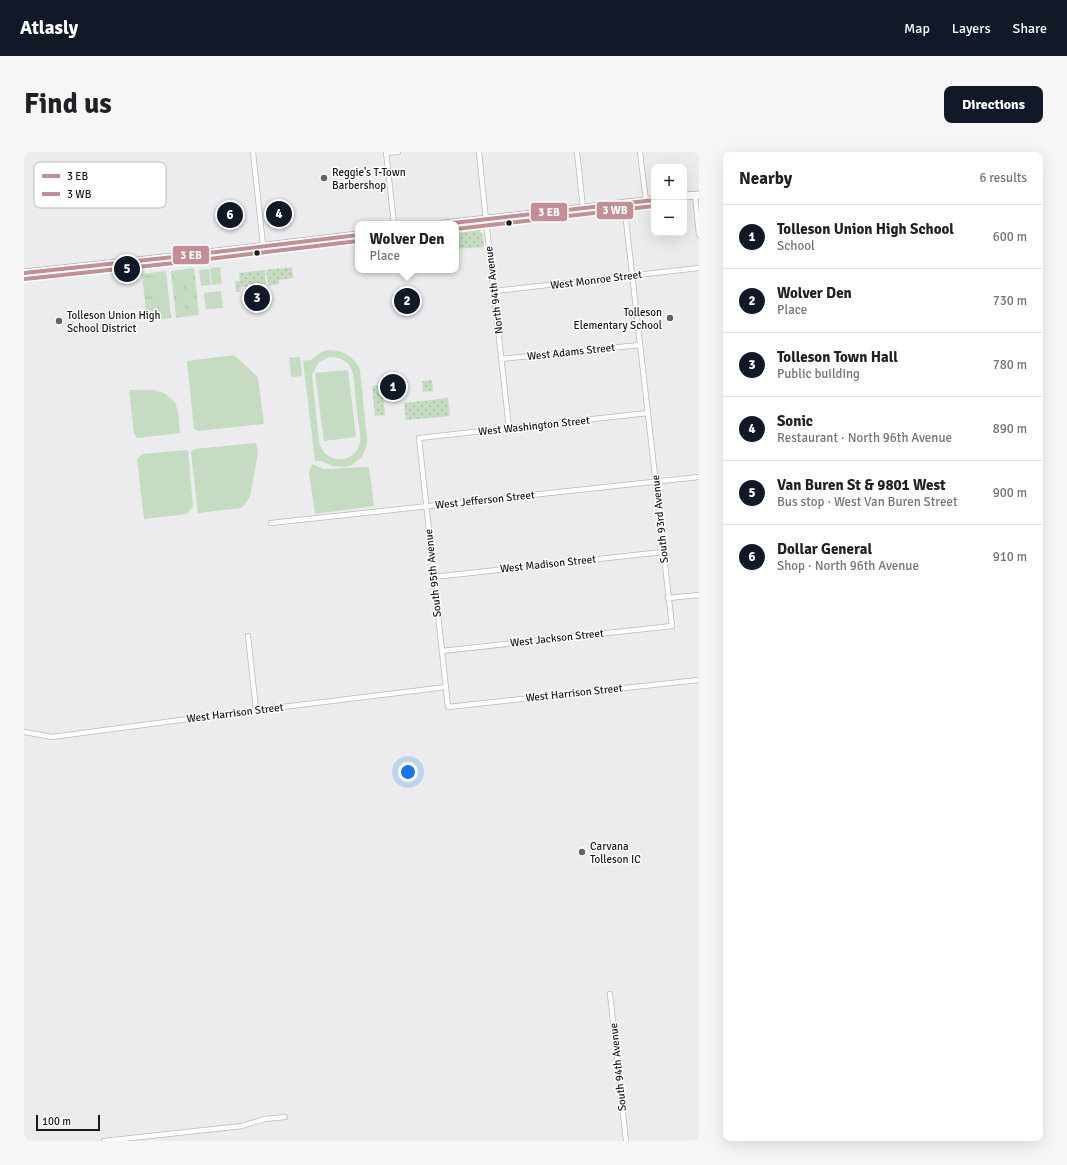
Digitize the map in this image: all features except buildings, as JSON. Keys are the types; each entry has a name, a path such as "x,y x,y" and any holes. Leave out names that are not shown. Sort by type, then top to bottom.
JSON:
{"main road":[{"path":"687,196 697,195"},
{"path":"459,222 651,200"},
{"path":"24,273 355,235"}],"street":[{"path":"253,152 263,246"},
{"path":"394,221 386,153 398,152"},
{"name":"North 94th Avenue","path":"479,152 509,428"},
{"path":"577,152 583,208"},
{"path":"640,152 646,201"},
{"path":"697,195 699,235"},
{"name":"South 93rd Avenue","path":"624,203 672,626"},
{"name":"West Monroe Street","path":"494,291 699,268"},
{"name":"West Adams Street","path":"501,359 640,345"},
{"name":"West Washington Street","path":"419,438 648,413"},
{"name":"South 95th Avenue","path":"419,438 448,707"},
{"name":"West Jefferson Street","path":"271,523 699,477"},
{"name":"West Madison Street","path":"433,577 664,552"},
{"path":"668,598 699,594"},
{"name":"West Jackson Street","path":"442,651 672,626"},
{"path":"248,636 256,710"},
{"name":"West Harrison Street","path":"448,707 699,680"},
{"name":"West Harrison Street","path":"24,732 52,737 446,687"},
{"name":"South 94th Avenue","path":"610,994 626,1141"},
{"path":"104,1141 242,1126 265,1119 285,1117"}],"green space":[{"path":"479,230 483,235 484,247 459,249 459,233"},
{"path":"220,267 222,284 212,285 210,268"},
{"path":"292,267 293,278 279,280 279,284 268,286 266,270"},
{"path":"194,268 199,315 176,318 171,271"},
{"path":"209,269 211,285 201,286 199,270"},
{"path":"265,270 266,284 248,284 248,286 241,287 241,292 236,292 235,281 240,281 239,273"},
{"path":"166,271 171,318 147,321 142,274"},
{"path":"185,273 192,273 193,288 186,289"},
{"path":"181,274 183,289 176,290 174,275"},
{"path":"156,276 163,276 165,291 158,292"},
{"path":"153,277 154,292 147,293 146,278"},
{"path":"221,291 223,308 206,309 204,293"},
{"path":"194,296 196,311 189,312 187,297"},
{"path":"184,297 185,312 178,313 177,298"},
{"path":"166,299 167,314 160,315 159,300"},
{"path":"155,300 157,316 150,316 148,301"},
{"path":"327,350 342,352 354,361 360,370 367,444 362,457 352,465 345,467 333,466 321,461 315,461 303,361 310,361 320,353","holes":["329,357 341,359 347,363 352,370 360,437 357,450 353,455 340,459 327,455 322,450 319,442 312,374 319,362"]},
{"path":"234,355 258,377 264,424 198,431 194,429 187,361"},
{"path":"300,357 302,376 291,377 289,358"},
{"path":"348,370 356,437 324,441 315,373"},
{"path":"432,380 433,391 423,392 422,381"},
{"path":"382,385 385,415 375,416 372,386"},
{"path":"129,390 154,390 164,393 175,402 178,412 180,433 137,438 134,433"},
{"path":"448,398 450,416 406,420 404,403"},
{"path":"256,443 258,453 250,496 246,503 241,508 198,513 191,453 194,449"},
{"path":"188,450 193,506 187,514 144,519 137,459 142,454"},
{"path":"312,464 323,469 369,467 374,506 315,514 309,473"}],"transit line":[{"path":"459,222 651,200"},
{"path":"459,229 651,206"},
{"path":"24,273 355,235"},
{"path":"25,279 355,241"}],"place":[{"name":"Reggie's T-Town Barbershop","path":"324,178"},
{"name":"Sonic","path":"279,214"},
{"name":"Dollar General","path":"230,215"},
{"name":"Van Buren St & 9801 West","path":"127,269"},
{"name":"Tolleson Town Hall","path":"257,298"},
{"name":"Wolver Den","path":"407,301"},
{"name":"Tolleson Elementary School","path":"670,318"},
{"name":"Tolleson Union High School District","path":"59,321"},
{"name":"Tolleson Union High School","path":"393,387"},
{"name":"Carvana Tolleson IC","path":"582,852"}]}
